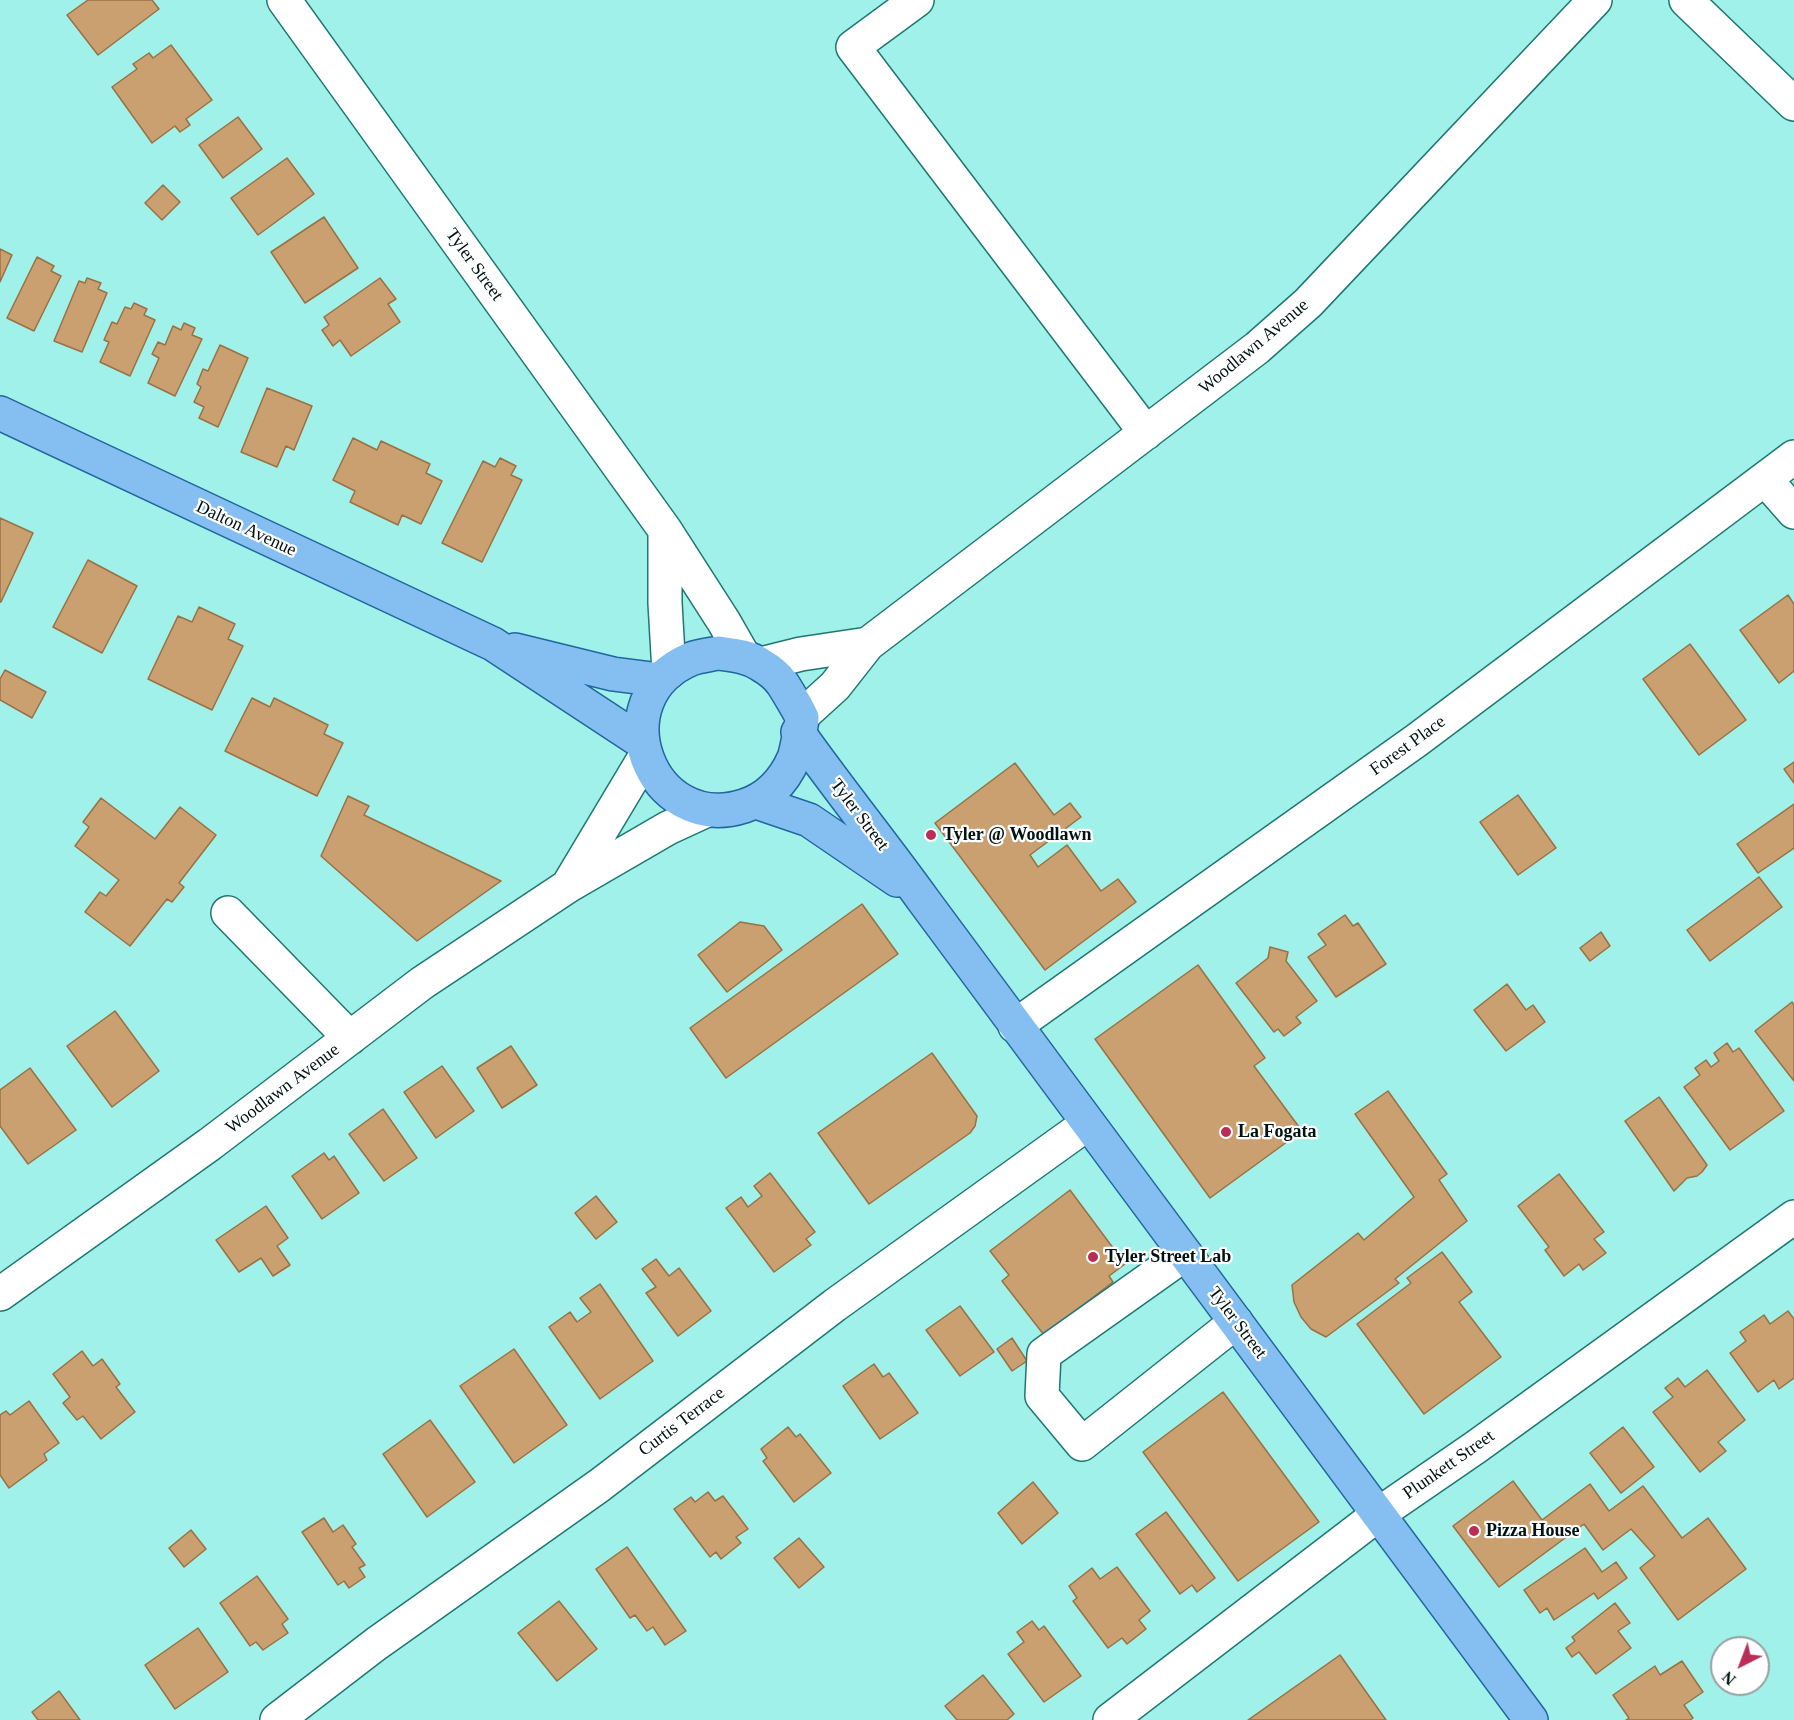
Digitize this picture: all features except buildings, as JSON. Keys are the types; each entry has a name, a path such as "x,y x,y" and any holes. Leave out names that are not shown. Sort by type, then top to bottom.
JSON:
{"main road":[{"name":"Dalton Avenue","path":"0,413 493,644 644,749"},
{"name":"Dalton Avenue","path":"493,644 613,674 665,676"},
{"path":"718,653 752,661 781,682 800,724 796,753 788,774 774,790 756,802 732,810 707,810 687,804 669,792 655,776 644,749 642,720 648,699 665,676 692,658 718,653"},
{"name":"Tyler Street","path":"800,724 834,783 921,896 1015,1026 1532,1720"},
{"name":"Tyler Street","path":"756,802 809,820 921,896"}],"street":[{"name":"Tyler Street","path":"284,0 665,530 752,661"},
{"path":"916,0 853,47 1146,433"},
{"name":"Woodlawn Avenue","path":"800,724 835,686 868,644 1257,348 1308,303 1595,0"},
{"path":"1686,0 1794,104"},
{"name":"Forest Place","path":"1015,1026 1417,740 1794,457"},
{"path":"1765,478 1794,512"},
{"path":"665,530 665,676"},
{"name":"Woodlawn Avenue","path":"752,661 868,644"},
{"name":"Woodlawn Avenue","path":"568,886 644,749"},
{"name":"Woodlawn Avenue","path":"0,1294 210,1144 422,983 568,886 668,828 707,810"},
{"path":"228,913 350,1038"},
{"name":"Curtis Terrace","path":"277,1720 376,1644 600,1485 835,1305 1088,1124"},
{"name":"Plunkett Street","path":"1110,1720 1380,1513 1476,1447 1794,1217"},
{"path":"1185,1254 1044,1354 1042,1396 1083,1444 1236,1322"}],"place":[{"name":"Tyler @ Woodlawn","path":"931,835"},
{"name":"La Fogata","path":"1226,1132"},
{"name":"Tyler Street Lab","path":"1093,1257"},
{"name":"Pizza House","path":"1474,1531"}]}
